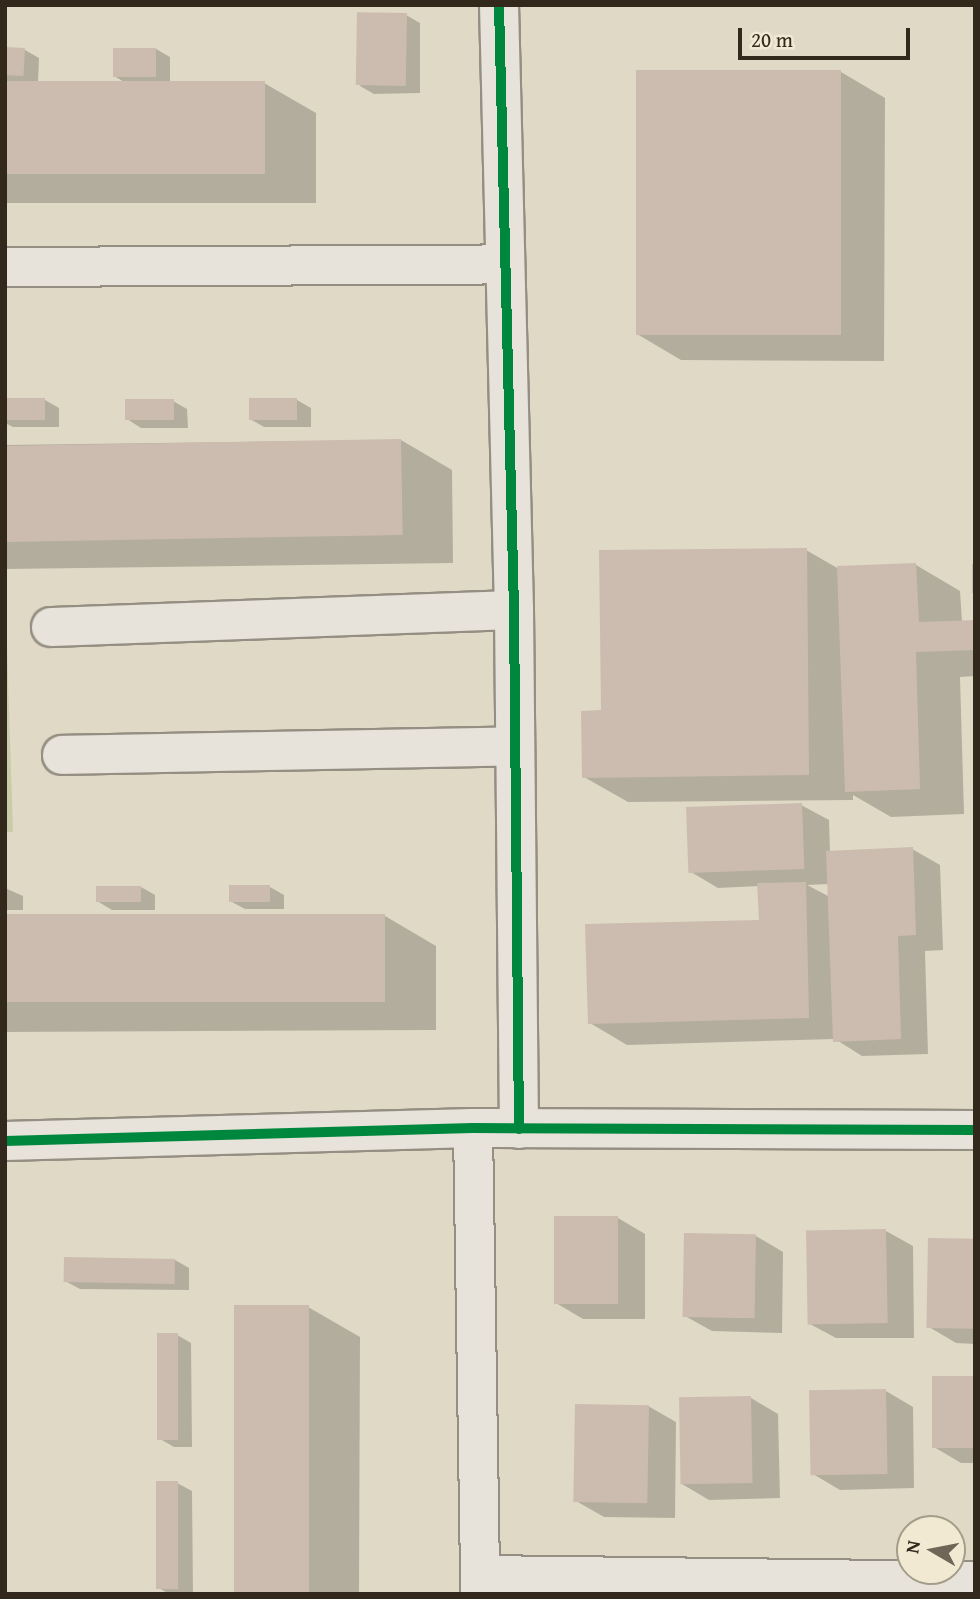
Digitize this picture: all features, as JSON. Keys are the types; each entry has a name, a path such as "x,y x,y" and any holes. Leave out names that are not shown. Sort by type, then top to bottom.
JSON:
{"street":[{"path":"499,5 502,264 514,610 519,1129"},
{"path":"5,267 502,264"},
{"path":"51,627 514,610"},
{"path":"62,755 515,746"},
{"path":"473,1128 480,1585 883,1588 975,1581"},
{"path":"5,1141 473,1128 975,1130"}],"green space":[{"path":"5,586 13,832 5,832"}],"building":[{"path":"357,12 407,13 406,86 356,85"},
{"path":"5,47 25,48 24,76 5,75"},
{"path":"113,48 156,48 156,77 113,77"},
{"path":"636,70 841,70 841,335 636,335"},
{"path":"5,81 265,81 265,174 5,174"},
{"path":"5,398 45,398 45,420 5,420"},
{"path":"249,398 297,398 297,420 249,420"},
{"path":"125,399 174,399 174,420 125,420"},
{"path":"401,439 403,535 7,542 5,446"},
{"path":"807,548 809,775 582,778 581,711 601,710 599,550"},
{"path":"916,563 919,622 975,620 975,650 916,652 920,789 845,792 837,566"},
{"path":"972,564 975,564 975,593 972,593"},
{"path":"802,803 804,869 688,873 686,807"},
{"path":"913,847 916,935 898,936 901,1039 833,1042 826,851"},
{"path":"806,882 809,1018 588,1024 585,924 759,920 757,883"},
{"path":"229,885 270,885 270,902 229,902"},
{"path":"96,886 141,886 141,902 96,902"},
{"path":"5,914 385,914 385,1002 5,1002"},
{"path":"554,1216 618,1216 618,1304 554,1304"},
{"path":"886,1229 888,1323 808,1324 806,1230"},
{"path":"684,1233 756,1234 755,1318 683,1317"},
{"path":"928,1238 975,1239 973,1329 926,1328"},
{"path":"64,1257 175,1259 175,1284 64,1282"},
{"path":"234,1305 309,1305 309,1594 234,1594"},
{"path":"157,1333 178,1333 178,1440 157,1440"},
{"path":"932,1376 975,1376 975,1448 932,1448"},
{"path":"886,1389 887,1474 810,1475 809,1390"},
{"path":"751,1396 753,1483 681,1484 679,1397"},
{"path":"575,1404 649,1405 647,1503 573,1502"},
{"path":"156,1481 178,1481 178,1589 156,1589"}],"cycle path":[{"path":"499,5 514,610 519,1129"},
{"path":"5,1141 473,1128 975,1130"}]}
